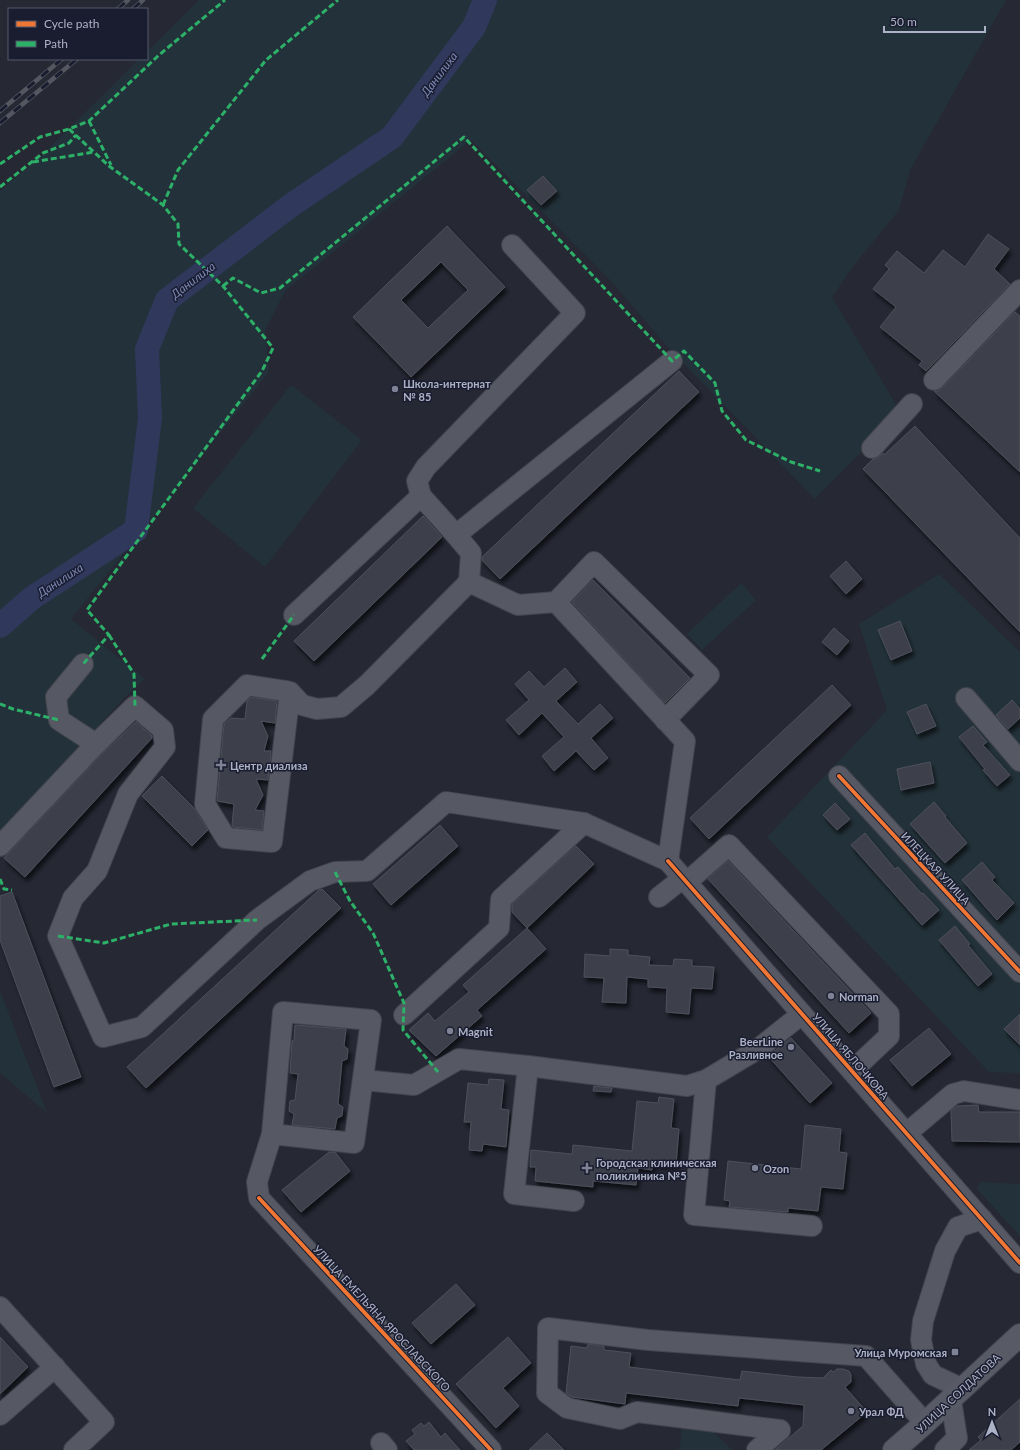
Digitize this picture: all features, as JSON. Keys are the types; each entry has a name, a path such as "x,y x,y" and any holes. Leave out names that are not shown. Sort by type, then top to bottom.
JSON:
{"main road":[{"name":"УЛИЦА СОЛДАТОВА","path":"894,1450 925,1424 1020,1335"}],"street":[{"path":"290,692 272,842 226,838 205,804 213,719 247,685 290,692 302,705 317,709 341,707 367,685 469,582 471,553 421,496 417,481 426,467 575,313 512,245"},
{"path":"934,380 1020,290"},
{"path":"456,535 672,361"},
{"path":"872,448 912,404"},
{"path":"294,615 421,496"},
{"path":"469,582 518,604 556,602 594,562 709,675 665,720"},
{"path":"0,846 96,744 135,706 163,730 165,747 128,794 97,871 73,898 52,936 103,1037 142,1027 257,920 310,881 335,872 367,871 446,802 584,823 668,861 684,741 556,602"},
{"path":"83,664 56,697 58,720 96,744"},
{"path":"966,698 1020,761"},
{"name":"ИЛЕЦКАЯ УЛИЦА","path":"839,776 1020,972"},
{"path":"404,1015 499,928 501,899 584,823"},
{"path":"659,897 685,880 729,845 889,1014 889,1036 852,1071"},
{"name":"УЛИЦА ЯБЛОЧКОВА","path":"668,861 1020,1263"},
{"path":"283,1012 371,1020 354,1143 272,1134 283,1012"},
{"path":"363,1080 414,1085 459,1059 687,1086 706,1080 758,1049 802,1014"},
{"path":"528,1066 514,1194 574,1201"},
{"path":"706,1080 694,1215 812,1226"},
{"path":"907,1133 953,1094 964,1091 1020,1100"},
{"name":"УЛИЦА ЕМЕЛЬЯНА ЯРОСЛАВСКОГО","path":"272,1134 257,1182 259,1198 491,1450"},
{"path":"945,1450 957,1438 957,1394 933,1375 926,1364 921,1340 923,1321 945,1251 958,1227 982,1219"},
{"path":"0,1307 104,1422 74,1450"},
{"path":"757,1450 780,1430 637,1412 620,1419 567,1408 546,1393 548,1328 648,1340 866,1356 925,1424"},
{"path":"0,1415 55,1367"}],"shaded area":[{"path":"199,0 1006,0 910,170 899,210 854,265 832,297 898,408 884,432 847,466 815,499 666,345 610,280 471,140 285,291 265,331 269,372 71,619 145,679 123,699 0,833 0,191 41,156 138,60 148,60 148,51"},
{"path":"291,385 362,440 265,567 193,508"},
{"path":"939,574 1020,652 1020,1073 989,1072 767,837 887,710 859,624"},
{"path":"741,583 756,600 702,650 687,634"},
{"path":"0,991 47,1113 0,1073"},
{"path":"980,1182 1020,1184 1020,1236 977,1189"},
{"path":"682,1424 710,1428 732,1450 678,1450 680,1447"}],"building":[{"path":"543,176 557,191 541,205 527,190"},
{"path":"447,226 505,287 411,377 353,317","holes":["441,262 468,290 428,328 401,300"]},
{"path":"988,234 1009,249 994,269 1010,284 926,371 919,365 922,361 880,327 896,307 873,289 889,269 885,265 897,251 924,273 943,250 965,267"},
{"path":"1015,312 1020,316 1020,472 934,391 938,391 942,388"},
{"path":"679,371 699,392 500,579 482,560 482,557"},
{"path":"915,426 1020,538 1020,632 863,469 873,459 876,459 883,453 884,455"},
{"path":"423,516 442,537 314,661 294,641"},
{"path":"846,561 862,579 846,594 830,576"},
{"path":"593,580 690,678 665,703 572,602"},
{"path":"900,621 912,651 891,660 878,630"},
{"path":"834,628 849,641 837,655 822,642"},
{"path":"565,668 577,682 556,701 578,724 600,704 613,718 591,738 608,758 594,770 576,751 554,771 542,756 564,737 542,713 519,735 506,720 529,700 515,684 529,671 544,687"},
{"path":"832,685 851,705 709,839 690,818"},
{"path":"251,697 277,701 275,723 261,721 268,736 264,751 271,751 268,780 256,779 263,795 255,810 264,811 262,830 233,827 234,804 217,801 224,724 231,718 245,719 247,701"},
{"path":"1012,700 1020,709 1020,718 1008,729 996,715"},
{"path":"926,704 936,726 917,734 907,712"},
{"path":"136,722 152,736 152,738 25,877 4,858 104,752"},
{"path":"973,726 987,742 983,745 1010,775 997,786 983,770 985,769 959,737"},
{"path":"930,762 934,783 901,790 897,769"},
{"path":"162,776 195,809 208,830 192,846 142,796"},
{"path":"934,802 967,843 945,863 910,824"},
{"path":"835,803 850,819 837,830 823,815"},
{"path":"440,825 458,846 391,905 373,884"},
{"path":"865,833 895,869 898,867 922,894 923,893 939,910 922,925 851,845"},
{"path":"576,846 594,864 527,928 512,912 512,904"},
{"path":"728,861 871,1013 849,1033 708,879"},
{"path":"982,862 995,877 992,880 1014,903 997,920 962,880"},
{"path":"322,889 341,908 146,1088 127,1067 319,890"},
{"path":"12,892 81,1077 54,1087 0,940 0,896"},
{"path":"955,926 970,944 968,945 992,974 978,986 939,940"},
{"path":"527,928 546,949 477,1010 482,1016 436,1056 409,1030 428,1013 435,1021 469,992 463,985"},
{"path":"610,949 628,950 628,955 650,957 649,965 673,966 674,959 692,960 692,966 714,967 712,989 691,988 689,1014 666,1012 667,988 648,987 648,979 627,977 626,1003 602,1002 604,978 584,977 585,954 610,956"},
{"path":"1020,1014 1020,1045 1004,1029"},
{"path":"295,1025 346,1029 344,1046 348,1049 347,1059 342,1061 338,1104 343,1107 342,1116 337,1118 335,1129 292,1125 294,1114 289,1111 290,1101 295,1100 298,1074 290,1073 292,1041 294,1040"},
{"path":"929,1028 951,1054 912,1086 890,1060"},
{"path":"791,1038 832,1083 810,1103 768,1056"},
{"path":"489,1079 504,1080 501,1109 509,1110 506,1147 483,1144 482,1151 469,1150 471,1122 464,1122 468,1083 488,1085"},
{"path":"594,1086 612,1088 611,1092 593,1091"},
{"path":"659,1097 674,1099 671,1128 679,1129 676,1165 653,1163 652,1170 638,1168 636,1185 593,1181 593,1187 535,1181 536,1167 530,1167 531,1150 572,1154 573,1145 632,1151 637,1101 658,1103"},
{"path":"978,1105 979,1112 1020,1112 1020,1142 952,1141 951,1111 957,1106"},
{"path":"805,1125 841,1129 839,1152 847,1153 843,1189 821,1187 818,1211 788,1208 788,1212 729,1207 730,1201 724,1200 728,1161 801,1169"},
{"path":"329,1152 335,1152 350,1171 301,1212 282,1190"},
{"path":"456,1284 475,1305 431,1344 412,1323"},
{"path":"0,1337 28,1367 0,1394"},
{"path":"508,1337 531,1363 503,1388 519,1406 496,1428 456,1384"},
{"path":"588,1344 604,1346 604,1350 631,1353 629,1367 740,1380 742,1371 823,1378 831,1370 833,1372 837,1369 843,1369 849,1371 851,1375 851,1382 845,1387 867,1412 821,1450 775,1450 803,1426 804,1405 739,1398 738,1406 626,1393 625,1404 572,1397 566,1393 571,1346 587,1348"},
{"path":"1020,1399 1020,1442 1011,1450 969,1450 981,1440 978,1437"},
{"path":"429,1422 441,1437 445,1433 460,1450 414,1450 406,1441 415,1434 412,1430 421,1423 424,1426"},
{"path":"547,1433 564,1450 529,1450"}],"waterway":[{"name":"Данилиха","path":"0,626 32,598 136,530 150,418 147,349 167,300 290,206 392,137 474,27 485,0"}],"railway":[{"path":"119,8 128,0"},
{"path":"134,8 143,0"},
{"path":"0,111 61,60"},
{"path":"0,123 76,60"}],"marked path":[{"path":"0,164 40,137 69,129 89,121 159,55 225,0"},
{"path":"163,205 178,170 266,60 338,0"},
{"path":"89,121 111,165"},
{"path":"69,129 109,166 163,205 178,224 179,244 223,286 273,348 262,371 87,610 109,635 83,664"},
{"path":"0,187 43,153 69,143 76,135"},
{"path":"223,286 233,278 261,293 280,288 464,137 672,361 684,351 715,383 722,411 746,440 791,462 820,471"},
{"path":"33,162 94,152"},
{"path":"262,659 294,615"},
{"path":"109,635 134,674 135,706"},
{"path":"0,704 13,709 59,720"},
{"path":"335,872 350,901 373,933 404,1003 403,1030 438,1072"},
{"path":"0,879 4,889 12,890"},
{"path":"58,936 104,943 171,924 257,920"}],"cycle path":[{"path":"839,776 1020,972"},
{"path":"668,861 1020,1263"},
{"path":"259,1198 491,1450"}],"place":[{"name":"Школа-интернат № 85","path":"395,389"},
{"name":"Центр диализа","path":"221,765"},
{"name":"Norman","path":"831,996"},
{"name":"Magnit","path":"450,1031"},
{"name":"BeerLine Разливное","path":"791,1047"},
{"name":"Городская клиническая поликлиника №5","path":"587,1168"},
{"name":"Ozon","path":"755,1168"},
{"name":"Улица Муромская","path":"955,1352"},
{"name":"Урал ФД","path":"851,1411"}]}
